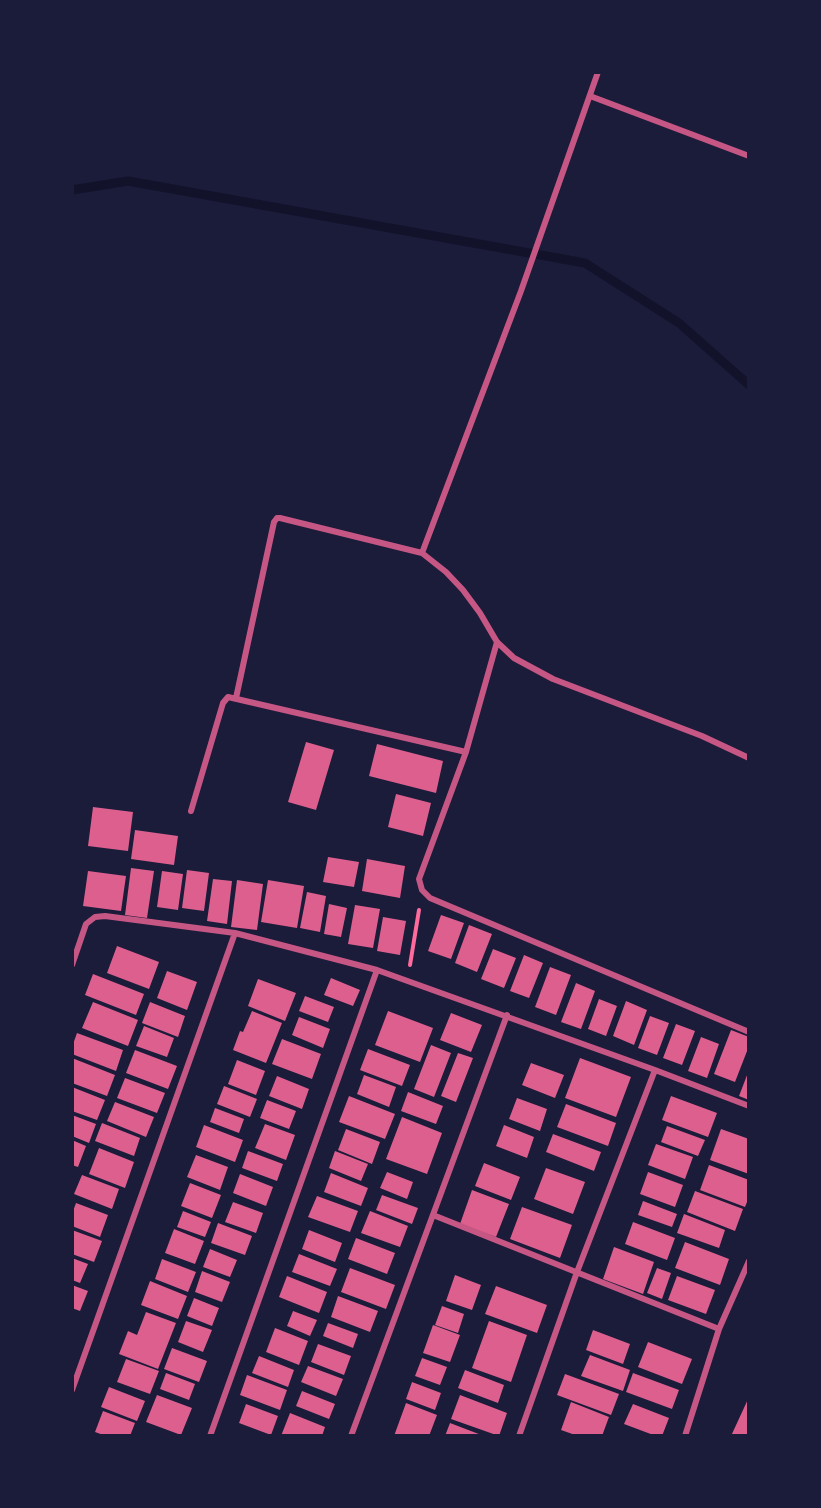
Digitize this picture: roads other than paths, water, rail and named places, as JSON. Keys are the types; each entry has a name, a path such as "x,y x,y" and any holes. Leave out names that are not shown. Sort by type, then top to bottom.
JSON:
{"street":[{"path":"422,553 521,291 598,72"},
{"path":"590,96 749,156"},
{"path":"236,698 274,522 277,518 422,553 446,572 463,590 480,613 496,642 532,670 702,736 749,758"},
{"path":"496,642 466,752 419,879 422,890 430,898 749,1032"},
{"path":"191,811 223,703 228,697 466,752"},
{"path":"72,965 86,924 95,917 105,915 236,933 377,970 507,1015 749,1106"},
{"path":"72,1390 236,933"},
{"path":"210,1436 377,970"},
{"path":"351,1436 507,1015"},
{"path":"519,1436 577,1272 655,1070"},
{"path":"433,1215 718,1329"},
{"path":"685,1436 718,1329 749,1261"}],"waterway":[{"path":"72,190 128,181 585,263 679,323 749,385"}]}
